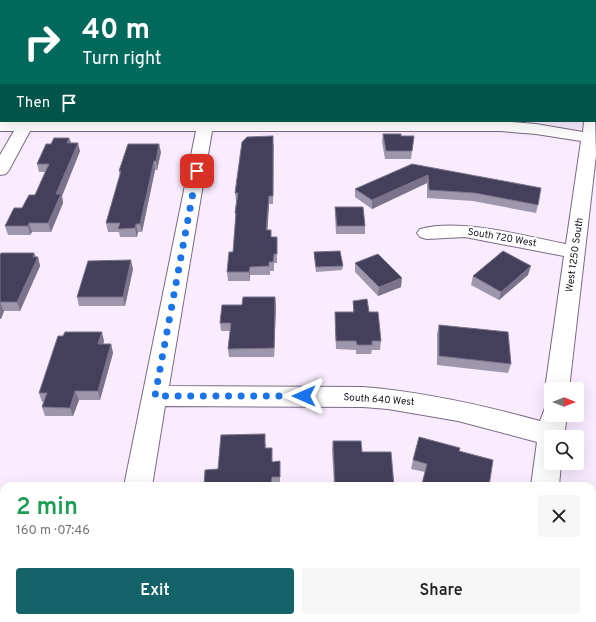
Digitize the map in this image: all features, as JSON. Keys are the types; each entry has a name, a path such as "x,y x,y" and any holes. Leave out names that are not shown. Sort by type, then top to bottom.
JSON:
{"street":[{"path":"0,126 500,126 536,129 591,129"},
{"path":"0,170 25,126"},
{"path":"139,482 205,126"},
{"name":"West 1250 South","path":"558,382 591,129"},
{"name":"South 720 West","path":"428,233 465,231 576,252"},
{"name":"South 640 West","path":"155,396 363,397 415,402 552,425"},
{"path":"545,482 552,425"}],"building":[{"path":"383,134 414,136 412,151 386,151"},
{"path":"273,136 273,196 269,196 266,230 271,230 271,237 277,237 277,254 274,254 273,262 269,262 269,266 250,267 249,272 227,272 229,252 233,252 235,213 238,193 235,193 242,142 247,137"},
{"path":"54,138 69,138 67,143 78,143 56,194 61,194 48,223 29,223 28,226 5,226 14,208 22,208 29,195 35,195 49,164 37,164 46,144 51,144"},
{"path":"128,144 159,144 140,224 136,224 135,228 118,229 120,223 106,223 121,171 119,171"},
{"path":"412,164 541,188 538,205 475,193 429,190 428,175 372,200 355,189"},
{"path":"335,207 363,207 365,226 337,226"},
{"path":"340,251 343,266 316,267 314,252"},
{"path":"503,251 531,266 501,292 473,276"},
{"path":"1,253 34,253 33,257 38,257 17,302 0,302"},
{"path":"378,254 402,278 379,287 355,263"},
{"path":"131,260 123,297 77,297 88,261"},
{"path":"243,297 275,297 274,348 228,349 231,323 220,323 222,305 242,305"},
{"path":"367,299 369,312 378,312 381,341 372,341 372,345 357,345 356,341 336,341 335,312 354,312 353,301"},
{"path":"439,325 508,332 511,364 439,356"},
{"path":"65,332 102,332 98,344 111,344 98,391 75,391 70,408 42,407 47,393 39,393 58,336 63,336"},
{"path":"265,434 265,448 272,448 272,462 280,461 280,477 272,477 271,482 204,482 205,470 218,469 221,435"},
{"path":"419,437 460,448 459,451 493,460 490,482 422,482 427,464 413,460"},
{"path":"333,441 361,441 362,452 391,452 394,482 335,482"}],"route":[{"path":"197,171 155,396 304,396"}]}
